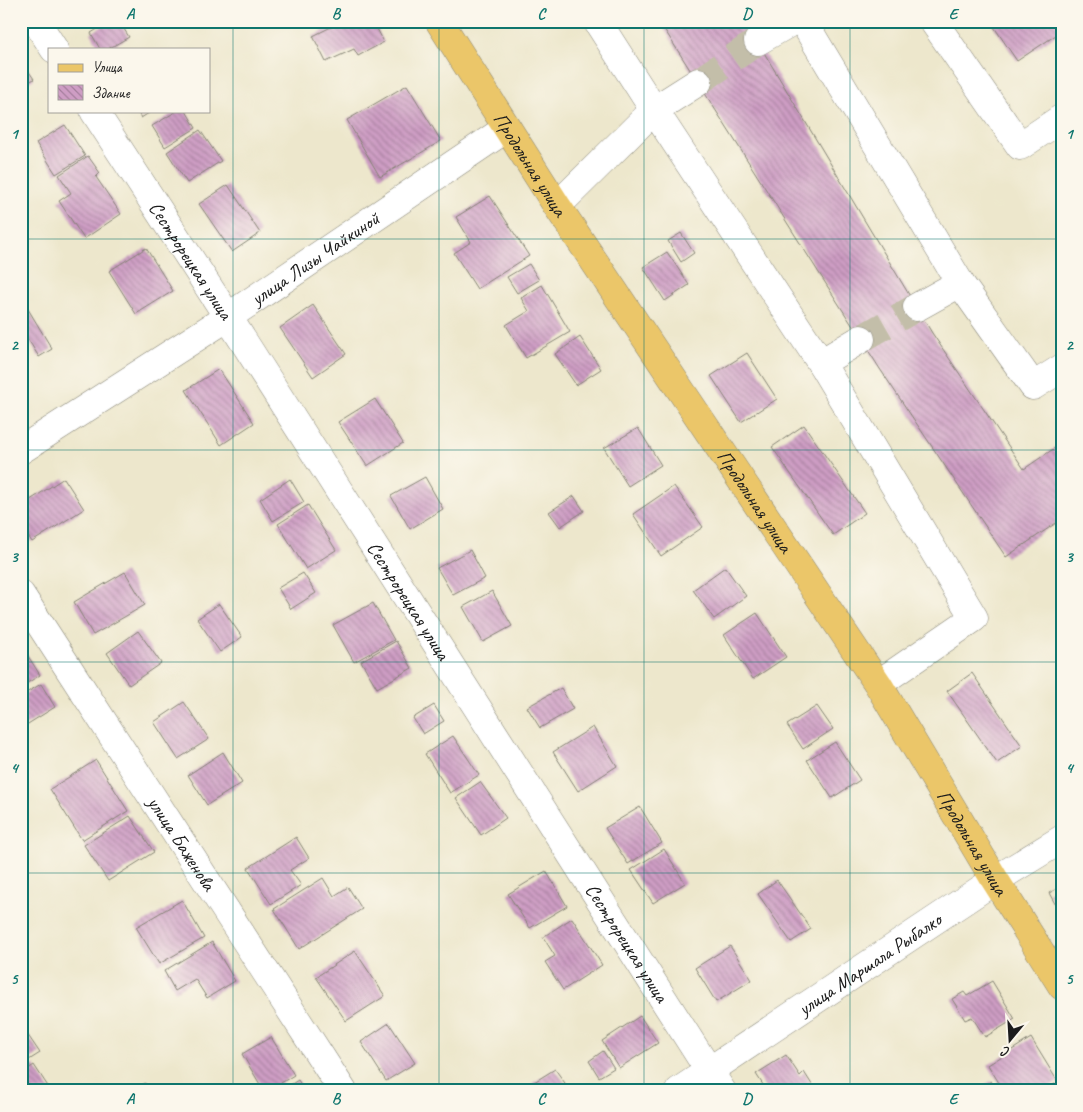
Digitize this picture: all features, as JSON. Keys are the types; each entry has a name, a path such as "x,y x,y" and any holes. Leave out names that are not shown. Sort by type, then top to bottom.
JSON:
{"main road":[{"name":"Продольная улица","path":"439,21 557,206 878,684 995,880 1062,986"}],"street":[{"path":"36,21 53,48"},
{"path":"597,21 821,363 974,618 878,684"},
{"path":"758,41 792,21"},
{"path":"802,21 960,283 1034,386 1062,368"},
{"path":"934,21 1020,146 1062,118"},
{"path":"557,206 654,110 698,82"},
{"name":"Сестрорецкая улица","path":"95,112 228,317 715,1081"},
{"name":"улица Лизы Чайкиной","path":"21,450 228,317 506,128"},
{"path":"917,308 960,283"},
{"path":"821,363 861,339"},
{"name":"улица Баженова","path":"21,595 343,1091"},
{"name":"улица Маршала Рыбалко","path":"679,1091 715,1081 995,880 1062,839"}],"building":[{"path":"111,21 119,21 129,37 110,48 99,48 91,33"},
{"path":"335,21 373,21 384,42 358,56 354,49 326,62 313,36 337,24"},
{"path":"659,21 745,21 932,333 1024,469 1062,443 1062,519 1006,557 880,369"},
{"path":"990,21 1062,21 1062,31 1017,61"},
{"path":"21,60 34,79 21,87"},
{"path":"407,85 441,141 380,177 347,120"},
{"path":"138,112 150,112 141,118"},
{"path":"175,112 187,112 196,128 165,147 152,126"},
{"path":"65,125 85,156 56,174 36,143"},
{"path":"200,130 221,161 187,183 167,152"},
{"path":"88,156 100,173 96,177 121,214 84,239 59,201 71,193 59,175"},
{"path":"228,185 260,233 232,252 199,204"},
{"path":"490,196 529,256 477,289 454,253 471,242 456,217"},
{"path":"681,233 694,253 681,262 668,241"},
{"path":"146,248 173,291 136,314 109,271"},
{"path":"667,252 689,285 665,301 643,267"},
{"path":"529,264 539,280 517,293 507,277"},
{"path":"542,285 570,332 526,358 506,325 529,311 521,298"},
{"path":"25,304 52,349 39,357 21,328 21,306"},
{"path":"313,305 346,354 313,377 280,328"},
{"path":"580,337 601,369 576,385 555,354"},
{"path":"747,353 777,399 741,422 711,376"},
{"path":"219,369 254,423 221,445 186,390"},
{"path":"375,399 403,443 367,466 338,422"},
{"path":"804,425 865,513 833,535 772,447"},
{"path":"638,428 661,465 628,486 604,448"},
{"path":"425,477 443,509 410,529 391,496"},
{"path":"64,478 84,509 32,542 21,525 21,506"},
{"path":"290,479 304,502 273,521 260,499"},
{"path":"674,486 703,527 661,556 633,514"},
{"path":"574,496 584,511 560,527 549,512"},
{"path":"308,505 336,550 306,569 278,524"},
{"path":"470,550 485,578 453,595 437,568"},
{"path":"725,567 746,596 714,619 693,590"},
{"path":"125,572 145,605 93,635 74,602"},
{"path":"303,573 316,593 291,609 278,588"},
{"path":"492,591 512,626 483,642 463,607"},
{"path":"373,603 394,640 354,662 333,625"},
{"path":"219,604 242,637 220,652 197,619"},
{"path":"757,613 786,657 753,679 724,635"},
{"path":"138,631 161,663 129,685 107,653"},
{"path":"396,641 412,668 377,688 361,661"},
{"path":"21,645 40,675 21,687"},
{"path":"972,673 1022,746 997,763 947,691"},
{"path":"41,684 55,707 23,727 21,724 21,696"},
{"path":"561,688 573,709 540,728 527,707"},
{"path":"184,702 209,739 178,759 154,722"},
{"path":"434,705 444,721 423,734 413,718"},
{"path":"817,706 833,729 803,749 787,725"},
{"path":"593,727 617,766 578,791 553,752"},
{"path":"453,736 479,775 450,793 425,754"},
{"path":"835,742 860,780 832,798 807,760"},
{"path":"223,752 242,783 207,805 188,775"},
{"path":"96,760 128,811 82,840 50,789"},
{"path":"480,782 506,818 481,835 456,798"},
{"path":"640,807 662,843 628,864 605,828"},
{"path":"130,816 154,852 108,881 84,845"},
{"path":"296,837 309,858 290,870 301,885 271,904 248,868"},
{"path":"664,849 685,883 653,903 631,870"},
{"path":"546,871 567,906 530,928 508,894"},
{"path":"323,878 334,896 348,887 362,909 299,949 274,909"},
{"path":"777,880 811,929 791,942 758,894"},
{"path":"1062,886 1062,916 1049,893"},
{"path":"182,900 204,938 159,964 136,927"},
{"path":"572,918 602,965 563,990 545,962 555,956 543,937"},
{"path":"212,942 235,981 207,998 195,979 175,991 164,971"},
{"path":"730,946 752,980 716,1002 695,968"},
{"path":"355,951 385,996 346,1021 316,977"},
{"path":"992,981 1015,1019 985,1037 972,1017 965,1020 952,999 964,992 967,996"},
{"path":"640,1016 658,1043 619,1068 602,1041"},
{"path":"389,1023 415,1063 386,1081 361,1042"},
{"path":"21,1025 40,1053 21,1065"},
{"path":"271,1037 294,1075 268,1091 264,1091 242,1054"},
{"path":"1031,1038 1058,1082 1043,1091 1004,1091 988,1065"},
{"path":"603,1051 614,1068 599,1077 589,1061"},
{"path":"786,1055 800,1076 804,1072 816,1091 767,1091 756,1074"},
{"path":"34,1065 51,1091 21,1091 21,1074"},
{"path":"555,1069 567,1086 560,1091 536,1091 531,1084"},
{"path":"298,1080 305,1091 281,1091"},
{"path":"991,1081 996,1091 975,1091"},
{"path":"145,1083 150,1091 133,1091"}],"tunnel":[{"path":"698,82 758,41"},
{"path":"861,339 917,307"}]}
